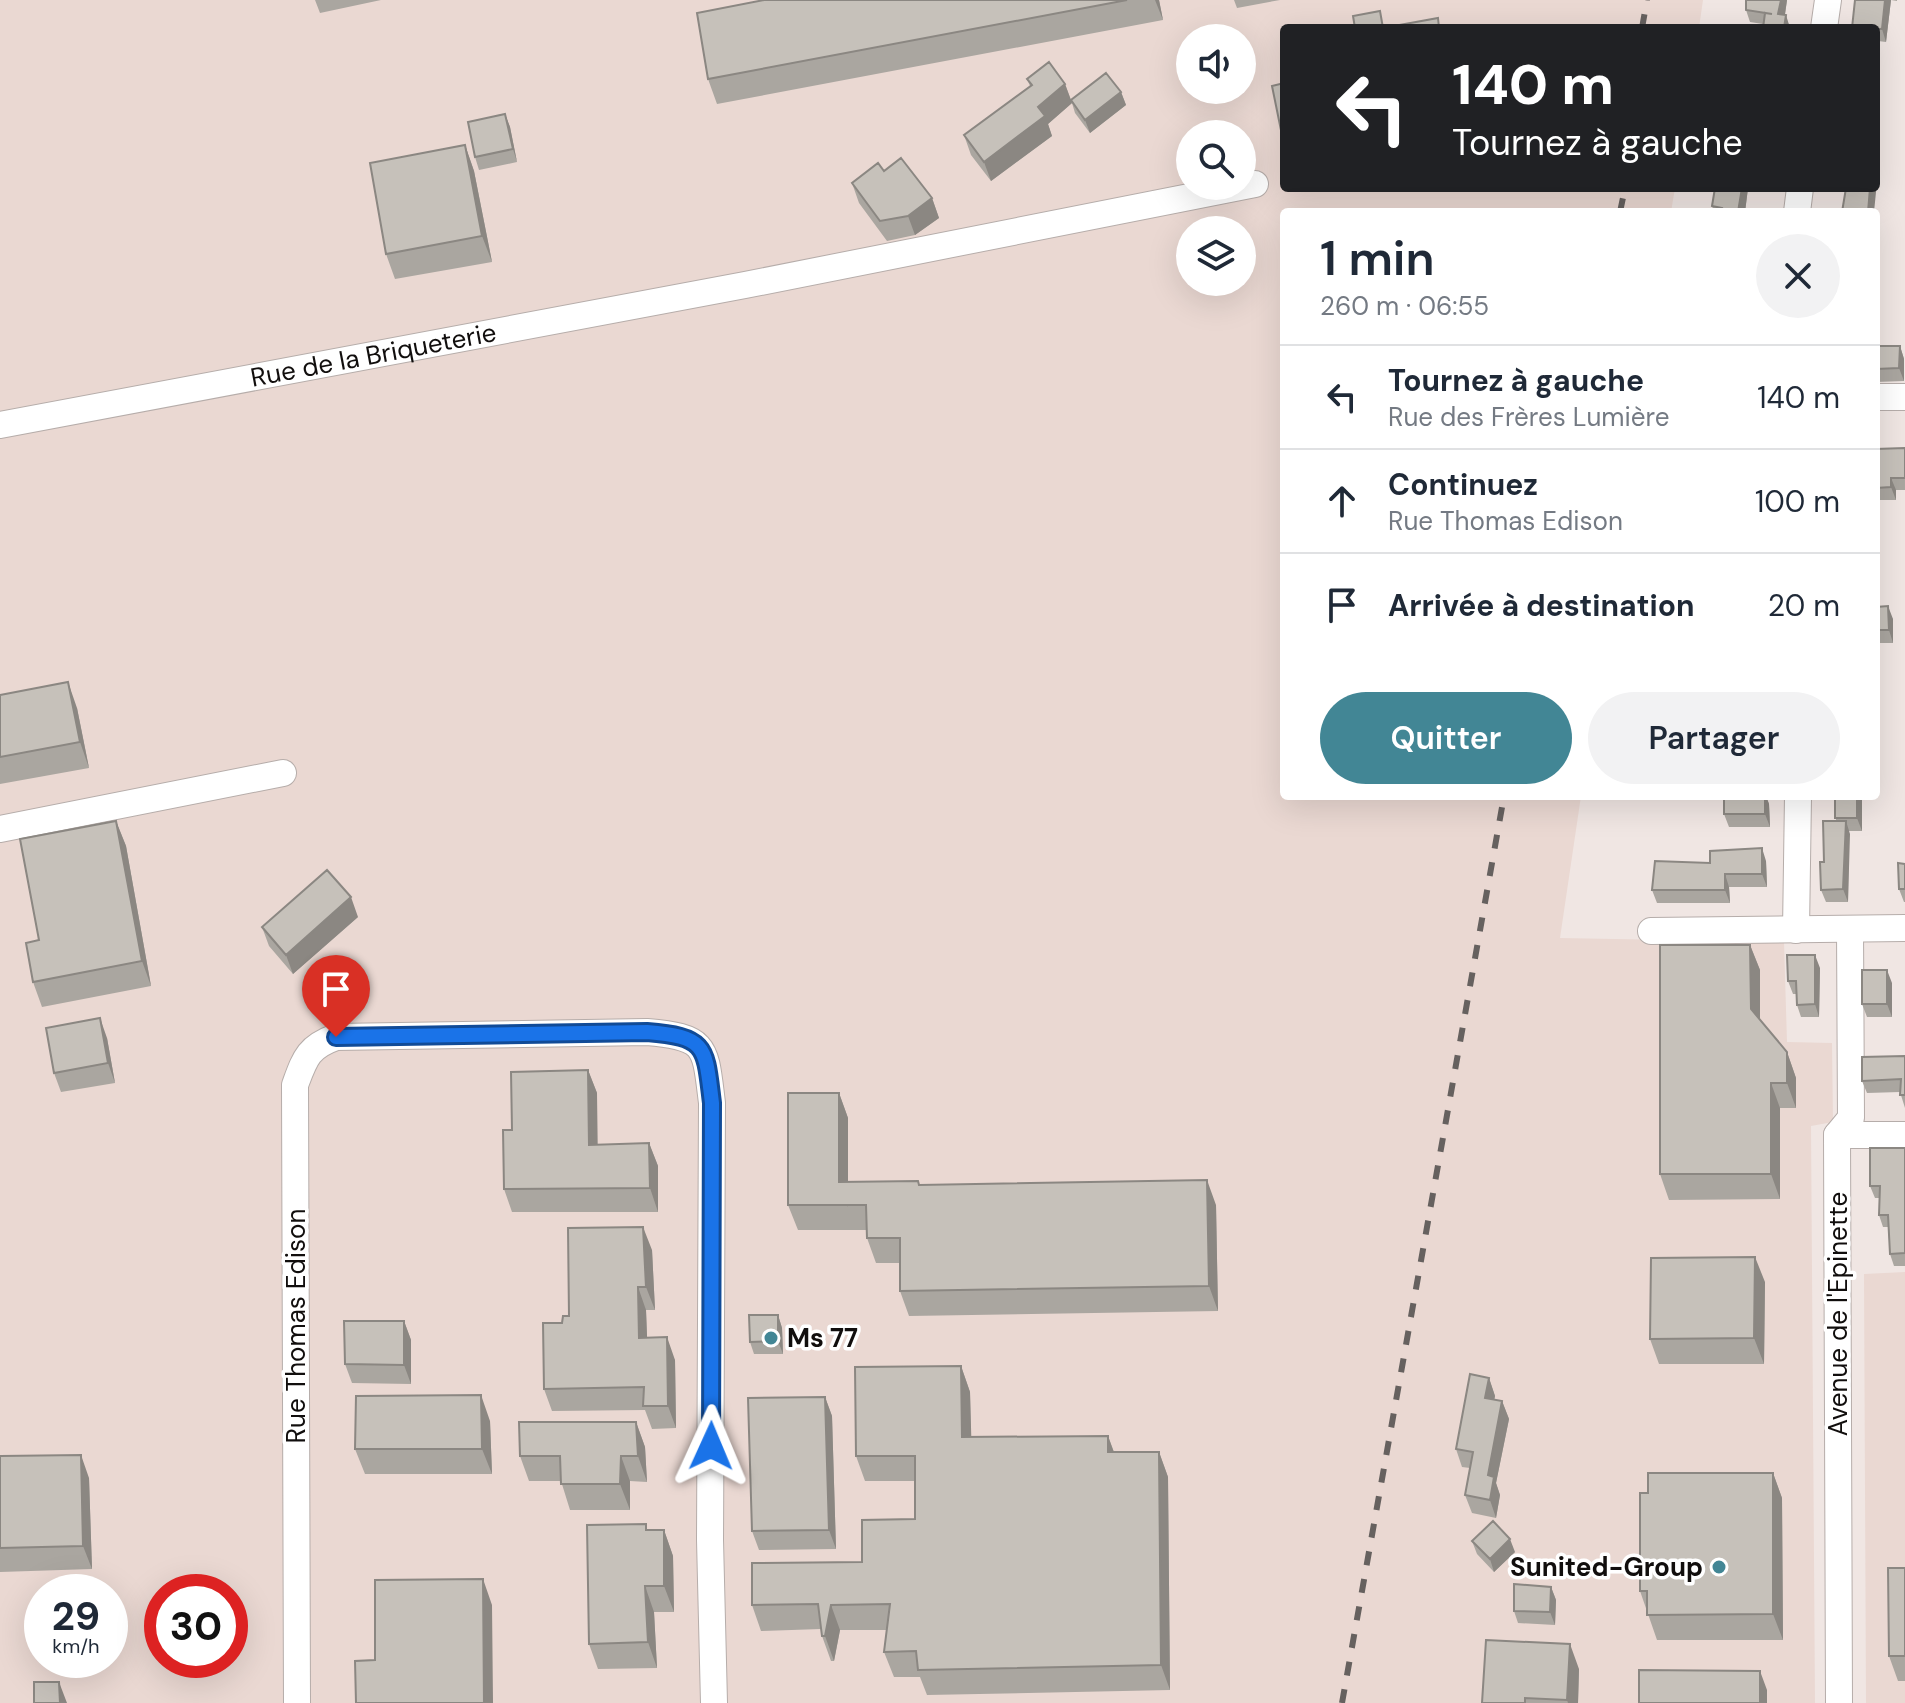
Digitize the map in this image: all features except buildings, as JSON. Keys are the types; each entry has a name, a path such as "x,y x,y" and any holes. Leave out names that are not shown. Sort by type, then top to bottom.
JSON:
{"street":[{"path":"1825,24 1828,0"},
{"name":"Rue de la Briqueterie","path":"0,425 745,285 1176,200"},
{"path":"1880,397 1905,397"},
{"path":"0,829 283,773"},
{"path":"1796,930 1798,800"},
{"path":"1651,931 1905,928"},
{"name":"Avenue de l'Epinette","path":"1839,1703 1837,1135 1851,1118 1850,929"},
{"name":"Rue Thomas Edison","path":"297,1703 295,1085 315,1044 336,1037 405,1033 682,1035 695,1042 707,1059 712,1103 710,1540 714,1703"},
{"path":"1837,1135 1905,1135"}],"shaded area":[{"path":"0,0 1703,0 1700,24 1280,24 1280,192 1674,192 1672,208 1280,208 1280,800 1580,800 1560,938 1784,942 1787,1042 1832,1043 1833,1122 1811,1126 1815,1703 0,1703"},
{"path":"1905,1272 1905,1703 1866,1703 1864,1274"}],"railway":[{"path":"1643,24 1647,0"},
{"path":"1621,208 1624,192"},
{"path":"1342,1703 1503,800"}],"place":[{"name":"Ms 77","path":"771,1338"},
{"name":"Sunited-Group","path":"1719,1567"}],"route":[{"path":"336,1037 405,1033 647,1032 682,1035 695,1042 707,1059 712,1103 711,1446"}]}
